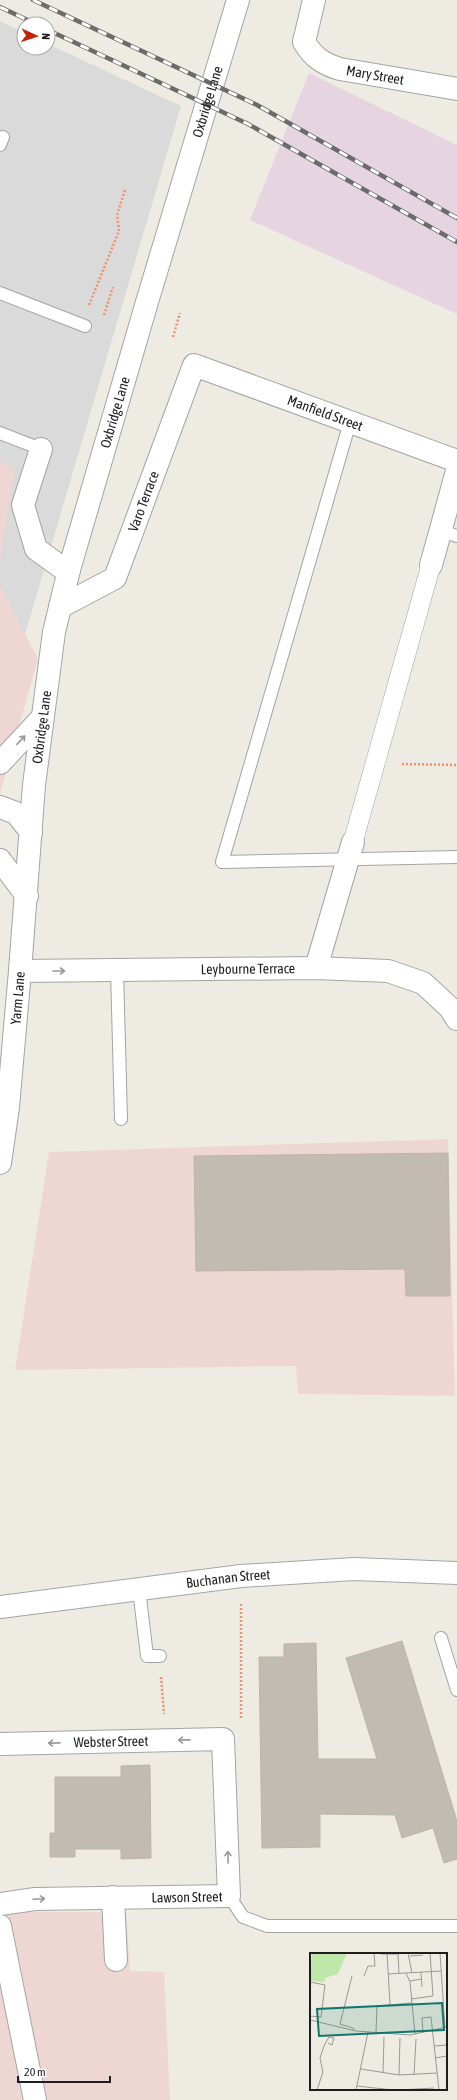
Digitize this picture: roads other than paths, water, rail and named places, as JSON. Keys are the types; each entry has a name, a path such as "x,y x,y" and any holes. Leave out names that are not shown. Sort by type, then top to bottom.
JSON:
{"street":[{"name":"Oxbridge Lane","path":"31,832 42,718 54,632 69,570 238,0"},
{"name":"Mary Street","path":"314,0 304,42 310,52 323,63 340,70 457,89"},
{"name":"Manfield Street","path":"194,365 457,461"},
{"name":"Varo Terrace","path":"60,607 115,578 194,365"},
{"path":"41,449 23,505 36,549 61,567 69,570"},
{"path":"316,968 431,565 449,534 457,471"},
{"path":"0,763 42,718"},
{"path":"0,807 16,813 31,832"},
{"name":"Yarm Lane","path":"0,1162 4,1106 20,971 31,832"},
{"path":"0,860 27,896"},
{"name":"Leybourne Terrace","path":"20,971 316,968 388,971 423,983 450,1008 457,1019"},
{"name":"Buchanan Street","path":"0,1607 241,1576 354,1569 457,1573"},
{"name":"Webster Street","path":"0,1744 222,1739 229,1896"},
{"name":"Lawson Street","path":"0,1904 35,1899 229,1896"},
{"path":"113,1897 116,1960"},
{"path":"0,1926 35,2100"}],"lane":[{"path":"0,293 85,326"},
{"path":"350,422 222,862 350,850 457,857"},
{"path":"0,433 41,449"},
{"path":"117,971 121,1119"},
{"path":"139,1589 148,1656 160,1656"},
{"path":"441,1638 457,1690"},
{"name":"Lawson Street","path":"229,1896 243,1917 266,1926 457,1926"}],"railway":[{"path":"33,0 257,105 457,218"},
{"path":"0,7 19,16"},
{"path":"56,34 248,124 457,242"}]}
